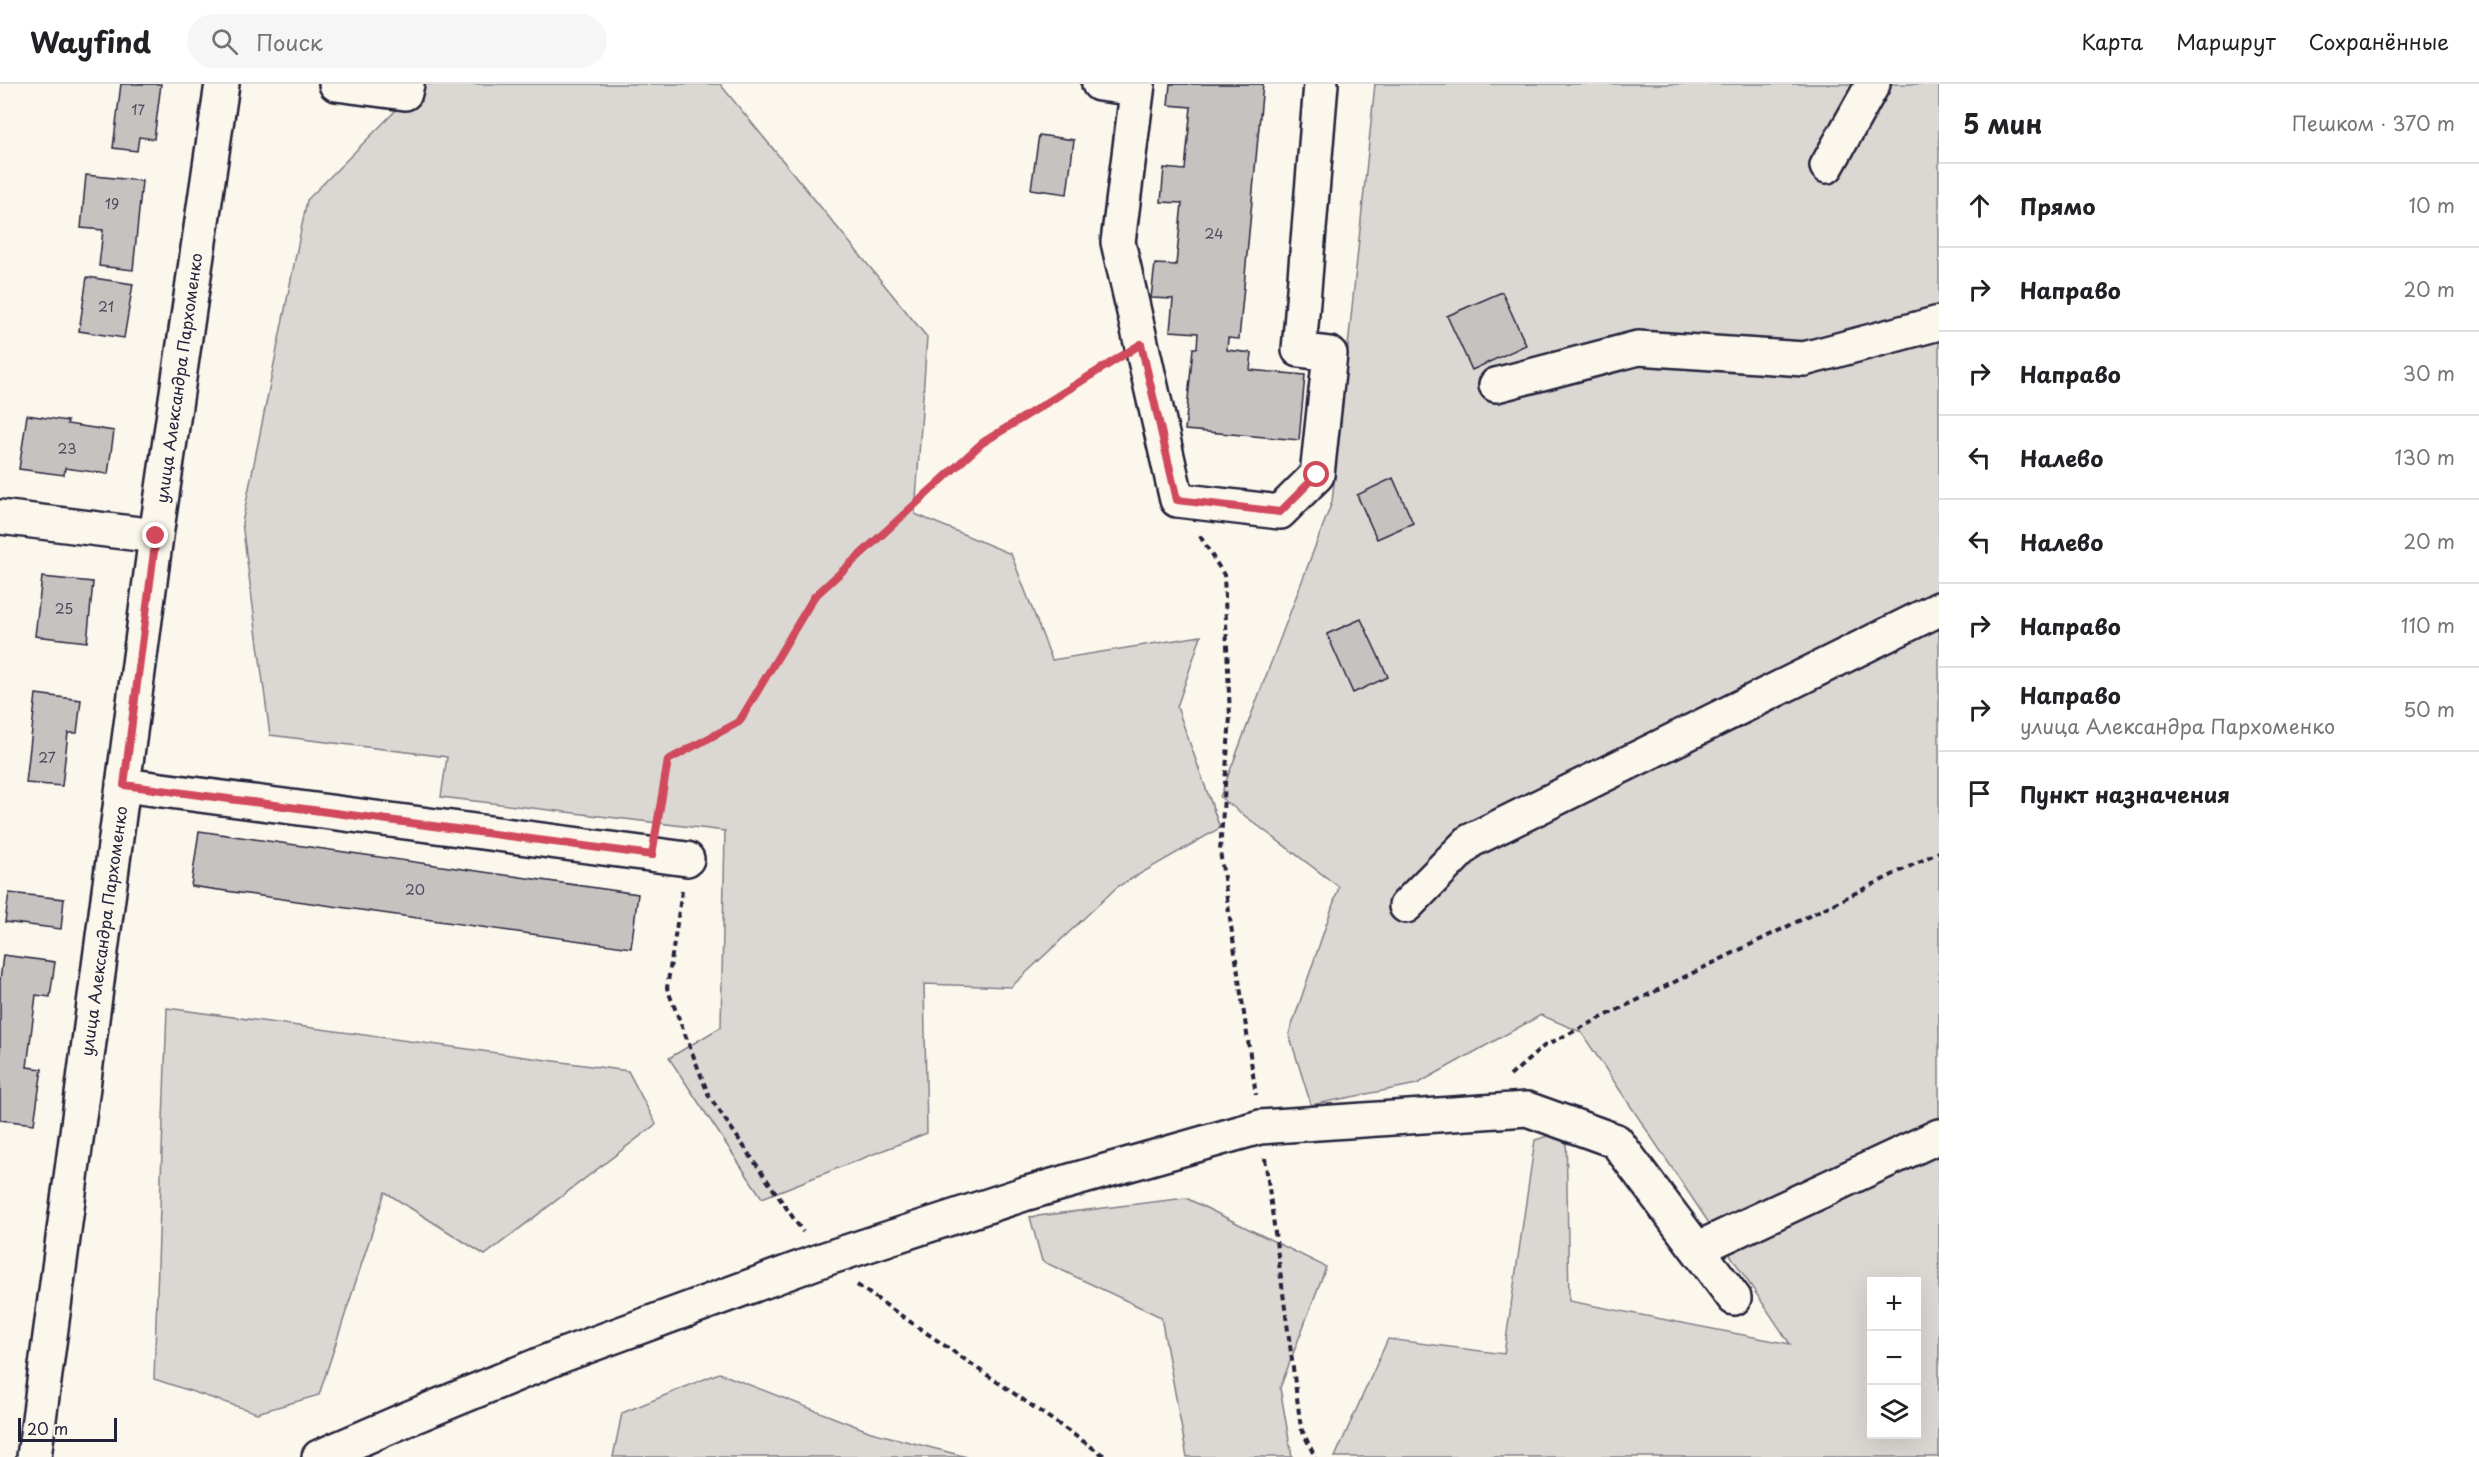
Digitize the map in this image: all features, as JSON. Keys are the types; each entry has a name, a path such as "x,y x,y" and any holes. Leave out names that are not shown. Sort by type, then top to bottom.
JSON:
{"street":[{"name":"улица Александра Пархоменко","path":"34,1457 156,536 222,84"},
{"path":"336,84 405,93 407,84"},
{"path":"1099,84 1138,87 1118,242 1177,500 1280,512 1317,475 1329,354 1299,350 1321,84"},
{"path":"1827,166 1873,84"},
{"path":"1496,385 1638,348 1804,359 1939,323"},
{"path":"0,517 156,536"},
{"path":"1406,906 1470,841 1939,609"},
{"path":"124,785 687,859"},
{"path":"320,1457 563,1355 822,1260 1024,1194 1260,1127 1527,1109 1616,1141 1734,1298"},
{"path":"1697,1249 1939,1137"}],"path":[{"path":"652,855 668,760 739,722 814,597 982,443 1141,344"},
{"path":"1177,500 1224,575 1230,717 1220,851 1301,1428 1315,1457"},
{"path":"1471,1112 1544,1046 1939,852"},
{"path":"687,859 667,988 709,1096 822,1260 1106,1457"}],"shaded area":[{"path":"422,84 720,84 927,337 915,514 1011,554 1052,660 1201,636 1177,707 1220,828 1117,887 1011,987 924,984 927,1133 762,1198 669,1058 721,1027 725,831 441,797 447,757 270,735 242,523 307,200"},
{"path":"1375,84 1939,84 1939,1457 1335,1457 1388,1339 1504,1354 1535,1140 1566,1130 1569,1301 1790,1344 1581,1032 1541,1015 1417,1084 1311,1105 1289,1034 1339,887 1220,797 1332,502"},
{"path":"167,1008 628,1071 656,1124 485,1255 385,1192 319,1395 257,1413 154,1379"},
{"path":"1186,1198 1326,1267 1280,1388 1292,1457 1187,1457 1161,1317 1042,1261 1030,1217"},
{"path":"719,1373 871,1432 967,1457 613,1457 622,1413"}],"building":[{"path":"121,84 161,84 154,139 139,137 137,151 113,148"},
{"path":"1170,84 1263,84 1239,339 1228,338 1227,350 1252,353 1250,370 1305,375 1299,440 1185,430 1193,348 1197,348 1198,333 1170,331 1173,299 1151,298 1155,264 1176,265 1182,203 1161,202 1164,168 1185,170 1191,107 1168,105"},
{"path":"1039,135 1074,140 1067,194 1031,189"},
{"path":"86,175 142,181 133,270 99,266 103,230 81,228"},
{"path":"87,277 133,284 124,338 79,331"},
{"path":"1502,292 1526,345 1472,370 1447,316"},
{"path":"27,415 114,431 108,474 65,468 64,475 19,469"},
{"path":"1393,478 1413,523 1377,539 1357,495"},
{"path":"42,577 93,582 87,642 35,636"},
{"path":"1361,619 1388,677 1353,693 1327,634"},
{"path":"36,694 81,700 77,733 68,733 62,786 26,783"},
{"path":"199,831 638,894 631,948 191,886"},
{"path":"9,893 64,899 61,929 5,922"},
{"path":"3,955 55,962 50,997 36,995 27,1067 42,1069 34,1124 0,1120 0,981"}],"route":[{"path":"156,536 124,785 652,855 668,760 739,722 814,597 982,443 1141,344 1177,500 1280,512 1317,475"}]}
